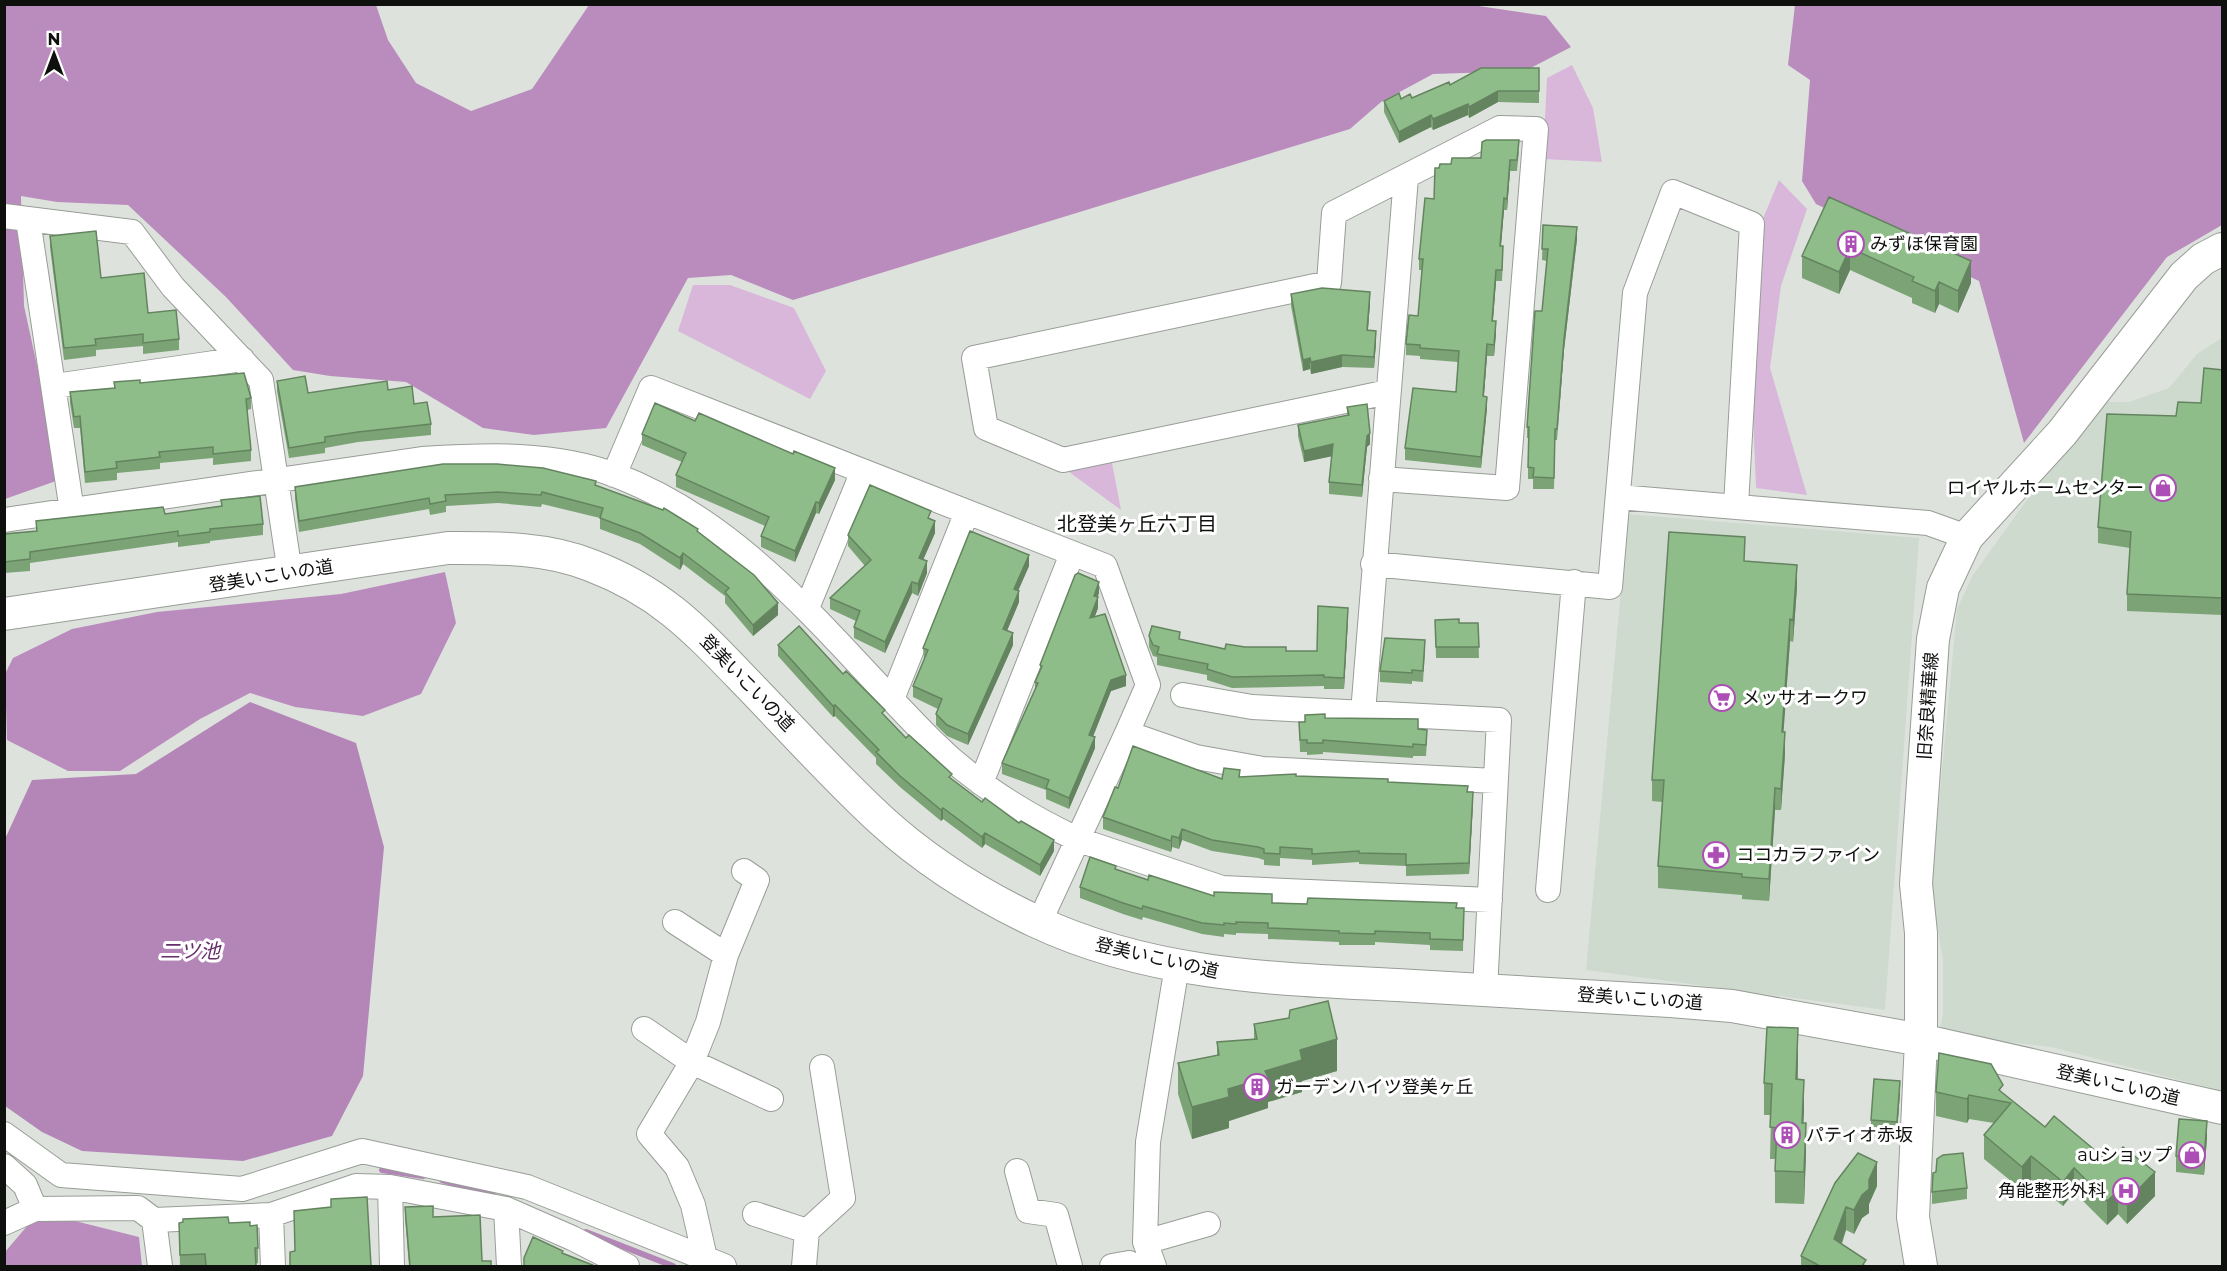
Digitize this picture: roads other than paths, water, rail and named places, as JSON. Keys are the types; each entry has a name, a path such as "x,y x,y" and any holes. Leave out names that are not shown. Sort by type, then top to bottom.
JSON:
{"street":[{"path":"1382,479 1507,488 1536,129 1500,128 1334,213 1329,283 974,358 986,428 1063,460 1388,392"},
{"path":"1363,713 1373,564 1406,177"},
{"path":"1373,564 1610,586 1635,293 1673,192 1752,224 1736,505"},
{"path":"72,511 55,386 16,218 132,232 173,287 261,380 278,480 290,573"},
{"name":"旧奈良精華線","path":"1921,1266 1913,1217 1921,1040 1922,933 1916,884 1933,639 1943,588 1967,537 2062,433 2184,276 2203,259 2223,249"},
{"path":"55,386 242,359"},
{"path":"614,475 651,388 1105,567 1148,685 1079,840 1039,923"},
{"path":"4,520 422,459 491,454 554,461 614,475 679,506 722,533 807,608 934,743 981,783 1016,807 1079,840 1222,888 1490,900"},
{"path":"807,608 863,471"},
{"path":"1618,497 1736,505 1928,523 1967,537"},
{"path":"892,699 967,512"},
{"name":"登美いこいの道","path":"4,614 448,549 518,549 548,553 592,565 638,588 684,618 880,819 903,839 969,886 1039,923 1117,952 1177,966 1252,977 1712,1004 1921,1040 2223,1108"},
{"path":"981,783 1072,554"},
{"path":"1548,890 1574,582"},
{"path":"1183,696 1252,707 1499,720 1485,990"},
{"path":"1127,732 1196,757 1263,769 1495,781"},
{"path":"715,1262 677,1167 649,1134 692,1062 708,1022 726,955 758,880 744,871"},
{"path":"675,922 726,955"},
{"path":"1154,1266 1145,1242 1148,1142 1177,966"},
{"path":"644,1029 692,1062 771,1100"},
{"path":"804,1266 807,1231 843,1198 822,1067"},
{"path":"4,1134 61,1175 242,1189 362,1151 527,1187 715,1262"},
{"path":"4,1166 25,1185 35,1209"},
{"path":"1017,1171 1028,1210 1056,1215 1070,1266"},
{"path":"4,1223 35,1209 138,1208 154,1220 271,1215 356,1186 390,1187 506,1209 627,1266"},
{"path":"390,1187 392,1266"},
{"path":"506,1209 510,1266"},
{"path":"756,1214 807,1231"},
{"path":"271,1215 273,1266"},
{"path":"154,1220 160,1266"},
{"path":"1145,1242 1208,1224"},
{"path":"1112,1266 1129,1263 1135,1266"}],"water":[{"name":"二ツ池","path":"250,702 356,743 384,847 363,1076 332,1136 243,1161 82,1151 42,1132 5,1106 5,839 32,780 136,774"}],"waterway":[{"path":"382,1170 423,1176"},
{"path":"442,1180 493,1195"},
{"path":"586,1232 673,1266"}],"place":[{"name":"みずほ保育園","path":"1851,244"},
{"name":"ロイヤルホームセンター","path":"2163,488"},
{"name":"メッサオークワ","path":"1722,698"},
{"name":"ココカラファイン","path":"1716,855"},
{"name":"ガーデンハイツ登美ヶ丘","path":"1257,1087"},
{"name":"パティオ赤坂","path":"1787,1135"},
{"name":"auショップ","path":"2192,1155"},
{"name":"角能整形外科","path":"2126,1191"}],"district":[{"name":"北登美ヶ丘六丁目","path":"1137,524"}]}
